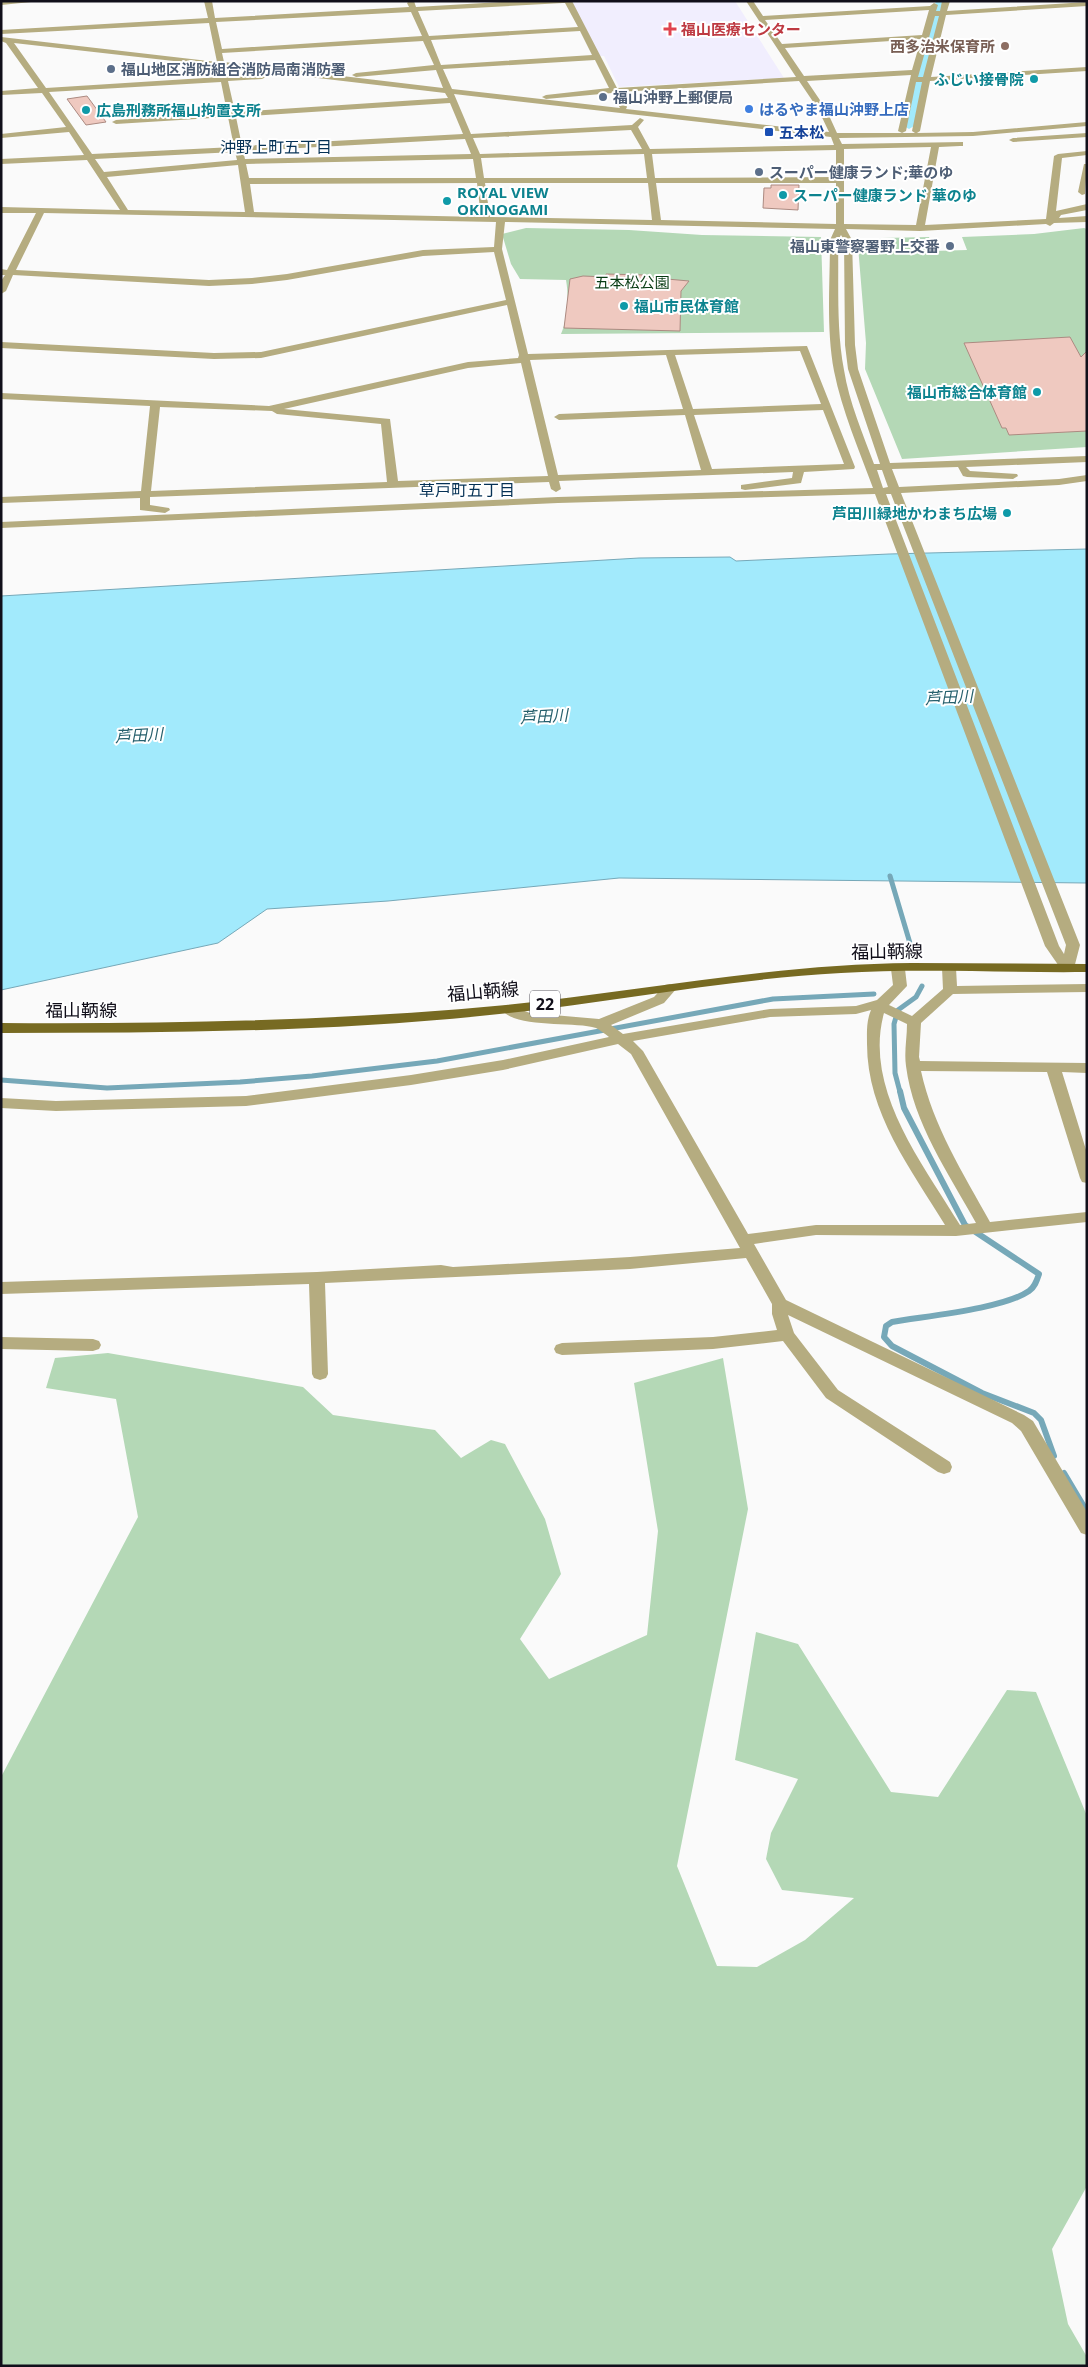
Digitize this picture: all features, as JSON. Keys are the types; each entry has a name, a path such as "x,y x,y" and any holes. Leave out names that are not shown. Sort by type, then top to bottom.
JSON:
{"main road":[{"name":"福山鞆線","path":"1,1028 245,1027 508,1009 810,971 1087,968"}],"street":[{"path":"1,3 38,1"},
{"path":"208,1 239,149 250,214"},
{"path":"410,1 477,157 486,218"},
{"path":"3,37 212,21 563,1"},
{"path":"568,1 581,29 624,107"},
{"path":"749,1 822,109 840,148 840,227 834,240 839,369 845,394 866,456 1052,946 1068,969"},
{"path":"916,131 919,78 924,37 936,11 946,1"},
{"path":"760,18 1087,4"},
{"path":"902,147 901,134 919,78 936,11"},
{"path":"219,51 581,29"},
{"path":"3,37 347,76 450,93 537,97 832,133"},
{"path":"3,37 45,90 126,213"},
{"path":"780,46 924,37"},
{"path":"347,76 439,67 598,57"},
{"path":"221,63 450,93 644,115 832,133 973,134 1087,124"},
{"path":"537,97 801,78 919,78 1087,69"},
{"path":"1,93 225,80 273,76 280,72"},
{"path":"116,122 231,115 450,93"},
{"path":"1,162 634,127 644,115"},
{"path":"634,127 648,153 658,223"},
{"path":"901,134 916,131 1036,128"},
{"path":"1,136 71,129"},
{"path":"1000,141 1086,136"},
{"path":"102,175 241,162 902,147 991,142"},
{"path":"920,228 935,146"},
{"path":"1050,223 1058,156 1087,153"},
{"path":"1082,192 1087,166"},
{"path":"245,181 841,180"},
{"path":"248,204 258,204"},
{"path":"475,208 485,208"},
{"path":"1050,223 1058,213 1087,208"},
{"path":"1,210 920,228 1050,223 1087,219"},
{"path":"1,291 6,272 41,211"},
{"path":"501,220 498,249 558,500"},
{"path":"840,227 848,240 850,345 853,369 895,491 1073,946 1068,969"},
{"path":"6,272 209,283 252,281 287,277 423,253 498,249"},
{"path":"1,345 214,356 261,355 287,351 510,302"},
{"path":"268,409 468,365 523,359 804,348 850,467"},
{"path":"670,353 708,474"},
{"path":"1,396 268,409 286,413 386,421 393,486"},
{"path":"155,404 144,508 224,515"},
{"path":"558,417 828,407"},
{"path":"1,500 850,467 959,465 1087,458"},
{"path":"959,465 967,474 1046,477 1059,482"},
{"path":"669,498 797,481 799,470"},
{"path":"1,525 558,500 880,492 1059,482 1087,478"},
{"path":"949,968 950,990"},
{"path":"898,969 900,986 883,1006 874,1023 874,1057 878,1087 887,1113 899,1136 971,1229"},
{"path":"602,1026 659,1000 670,988"},
{"path":"911,1020 950,990 1087,988"},
{"path":"1,1103 56,1106 246,1101 412,1080 503,1065 619,1038 770,1013 856,1010 883,1006 911,1020"},
{"path":"508,1009 528,1017 602,1026 636,1051 780,1304 780,1314 787,1335 832,1394 944,1467"},
{"path":"911,1020 913,1066 920,1095 971,1229"},
{"path":"913,1066 1087,1068"},
{"path":"1053,1067 1087,1178"},
{"path":"1,1288 317,1278 441,1271 453,1273 620,1263 748,1246 816,1230 971,1229 1087,1217"},
{"path":"317,1278 320,1374"},
{"path":"780,1304 1018,1419 1027,1426 1087,1528"},
{"path":"562,1349 713,1343 787,1335"},
{"path":"1,1343 94,1345"}],"shaded area":[{"name":"福山医療センター","path":"607,1 735,1 784,78 619,87 604,56 600,56 572,3"}],"green space":[{"name":"五本松公園","path":"526,228 629,230 702,235 821,237 824,332 561,334 567,307 566,280 520,279 511,264 502,234"},
{"path":"1087,229 1087,447 902,459 865,369 866,343 858,246 882,238 929,237 933,251 967,250 962,237 1034,234"},
{"path":"108,1353 303,1387 333,1415 435,1430 461,1458 491,1440 505,1444 545,1519 561,1574 520,1639 549,1679 647,1635 658,1531 634,1383 723,1358 748,1509 677,1866 717,1966 757,1967 805,1940 854,1898 782,1890 766,1859 771,1833 798,1779 735,1760 756,1632 798,1644 891,1792 938,1797 1007,1690 1036,1692 1087,1816 1087,2186 1052,2249 1068,2324 1087,2357 1087,2366 1,2366 1,1777 138,1517 116,1399 46,1388 55,1358"}],"water":[{"name":"芦田川","path":"1087,549 1087,883 619,878 388,901 267,909 218,943 1,990 1,596 639,558 730,557 736,561 889,554"}],"building":[{"name":"広島刑務所福山拘置支所","path":"87,96 106,122 86,125 67,99"},
{"name":"スーパー健康ランド 華のゆ","path":"771,185 799,185 798,210 763,208 764,188 771,188"},
{"name":"福山市民体育館","path":"606,274 645,275 645,277 689,281 681,291 680,331 564,328 570,279 583,276 606,277"},
{"name":"福山市総合体育館","path":"1070,337 1081,357 1087,351 1087,431 1009,435 1006,428 1002,428 964,343"}],"waterway":[{"path":"909,126 941,1"},
{"path":"890,876 912,950"},
{"path":"900,1092 895,1073 894,1024 898,1010 916,997 922,986"},
{"path":"1,1080 107,1088 240,1082 312,1076 437,1061 773,999 874,994"},
{"path":"900,1091 904,1108 965,1225 1039,1274 1036,1283 1031,1289 1017,1297 983,1307 892,1322 886,1326 884,1337 892,1346 982,1393 1034,1413 1041,1420 1054,1456"},
{"path":"1064,1473 1086,1510"}],"place":[{"name":"福山医療センター","path":"670,29"},
{"name":"西多治米保育所","path":"1005,46"},
{"name":"福山地区消防組合消防局南消防署","path":"111,69"},
{"name":"ふじい接骨院","path":"1034,79"},
{"name":"福山沖野上郵便局","path":"603,97"},
{"name":"はるやま福山沖野上店","path":"749,109"},
{"name":"広島刑務所福山拘置支所","path":"86,110"},
{"name":"五本松","path":"769,132"},
{"name":"スーパー健康ランド;華のゆ","path":"759,172"},
{"name":"スーパー健康ランド 華のゆ","path":"783,195"},
{"name":"ROYAL VIEW OKINOGAMI","path":"447,201"},
{"name":"福山東警察署野上交番","path":"950,246"},
{"name":"福山市民体育館","path":"624,306"},
{"name":"福山市総合体育館","path":"1037,392"},
{"name":"芦田川緑地かわまち広場","path":"1007,513"}],"district":[{"name":"沖野上町五丁目","path":"276,147"},
{"name":"草戸町五丁目","path":"467,490"}]}
